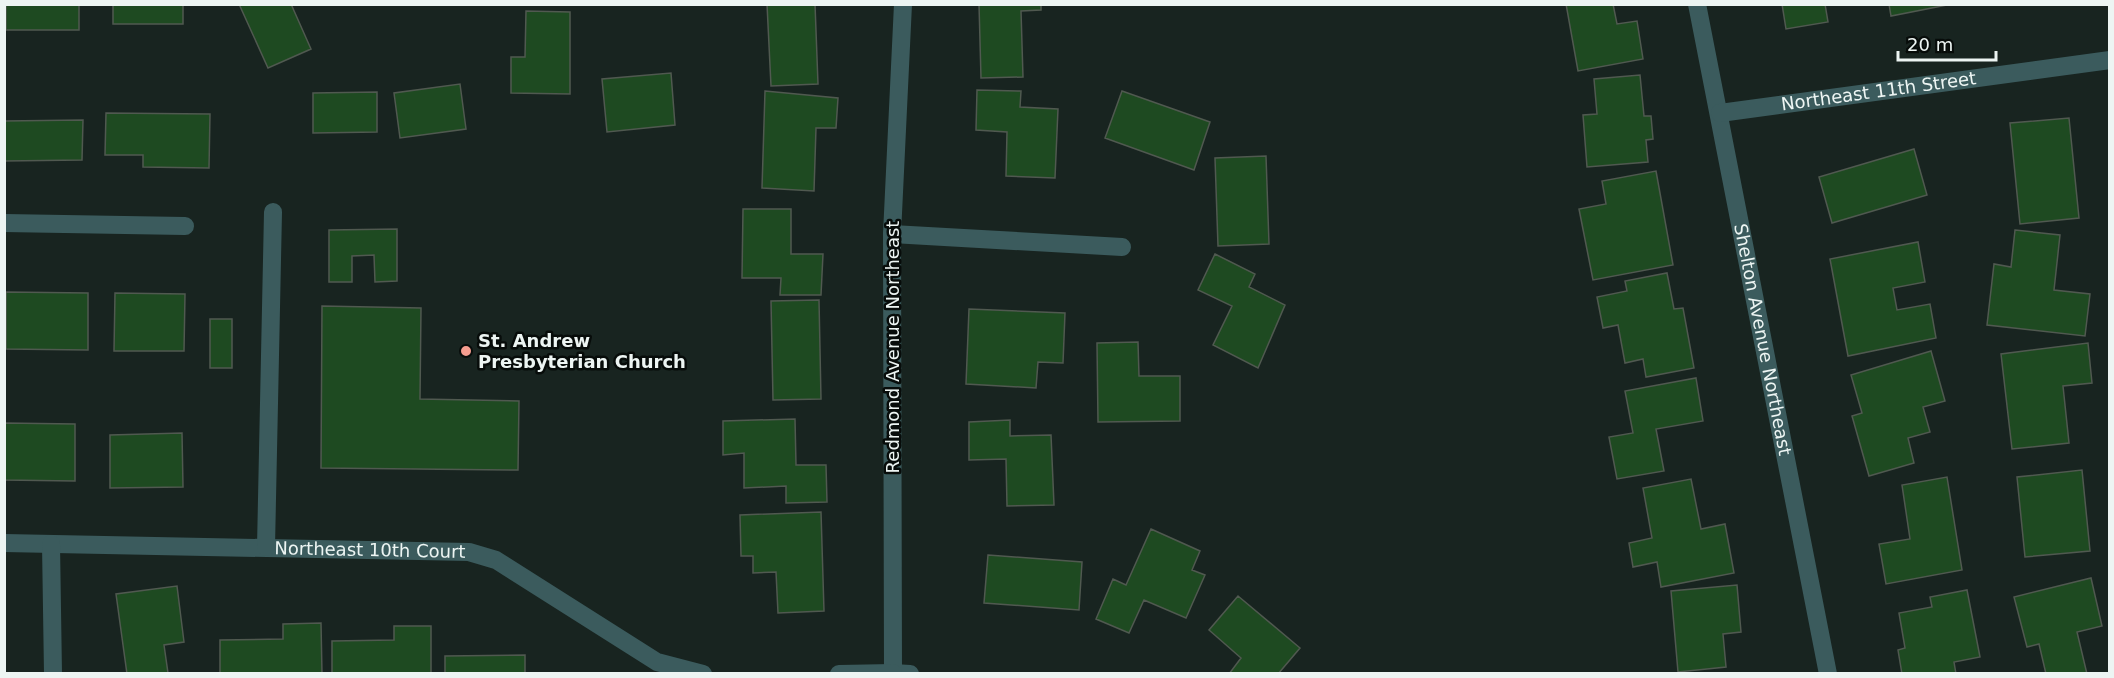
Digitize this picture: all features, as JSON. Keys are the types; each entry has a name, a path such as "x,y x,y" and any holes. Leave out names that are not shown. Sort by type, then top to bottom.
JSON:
{"street":[{"name":"Redmond Avenue Northeast","path":"893,673 892,234 903,4"},
{"name":"Shelton Avenue Northeast","path":"1697,4 1828,674"},
{"name":"Northeast 11th Street","path":"1720,113 2109,60"},
{"path":"266,547 273,212"},
{"path":"4,223 185,226"},
{"path":"892,234 1122,247"},
{"name":"Northeast 10th Court","path":"4,543 469,552 496,560 657,662 703,674"},
{"path":"51,544 53,674"},
{"path":"839,674 910,674"}],"building":[{"path":"6,4 79,4 79,30 6,30"},
{"path":"113,4 183,4 183,24 113,24"},
{"path":"239,4 291,4 311,49 268,68"},
{"path":"767,4 815,4 818,84 771,86"},
{"path":"979,4 1041,4 1041,10 1021,11 1023,77 981,78"},
{"path":"1566,4 1613,4 1617,24 1637,21 1643,59 1578,71"},
{"path":"1782,4 1825,4 1828,22 1786,29"},
{"path":"1889,4 1952,4 1891,16"},
{"path":"526,11 570,12 570,94 511,93 511,57 525,57"},
{"path":"671,73 675,125 607,132 602,79"},
{"path":"1640,75 1644,116 1651,116 1653,139 1646,140 1648,162 1587,167 1583,115 1597,114 1594,79"},
{"path":"460,84 466,129 400,138 394,93"},
{"path":"977,90 1021,91 1020,107 1058,109 1055,178 1006,176 1007,132 976,130"},
{"path":"765,91 838,98 836,128 816,128 814,191 762,188"},
{"path":"1122,91 1210,122 1194,170 1105,138"},
{"path":"377,92 377,132 313,133 313,93"},
{"path":"106,113 210,114 209,168 143,167 143,155 105,155"},
{"path":"2069,118 2079,218 2020,224 2010,123"},
{"path":"83,120 82,160 4,161 4,121"},
{"path":"1914,149 1927,195 1832,223 1819,177"},
{"path":"1266,156 1269,244 1218,246 1215,158"},
{"path":"1656,171 1673,265 1593,280 1579,209 1606,204 1602,181"},
{"path":"743,209 791,209 791,254 823,254 821,295 780,295 781,278 742,278"},
{"path":"397,229 397,281 375,282 374,255 352,256 352,282 329,282 329,230"},
{"path":"2015,230 2060,235 2054,290 2090,294 2085,336 1987,325 1994,264 2011,267"},
{"path":"1918,242 1925,282 1893,288 1897,310 1930,304 1936,338 1848,356 1830,259"},
{"path":"1215,254 1255,274 1249,287 1285,305 1258,368 1213,345 1232,306 1198,290"},
{"path":"1667,273 1674,309 1683,308 1694,368 1646,377 1643,359 1625,363 1618,325 1603,328 1597,297 1627,291 1625,281"},
{"path":"6,292 88,293 88,350 6,349"},
{"path":"115,293 185,294 184,351 114,351"},
{"path":"819,300 821,399 773,400 771,301"},
{"path":"322,306 421,308 420,399 519,401 518,470 321,468"},
{"path":"969,309 1065,313 1063,363 1038,362 1036,388 966,384"},
{"path":"210,319 232,319 232,368 210,368"},
{"path":"1138,342 1139,376 1180,376 1180,421 1098,422 1097,343"},
{"path":"2088,343 2092,383 2063,386 2069,443 2012,449 2001,354"},
{"path":"1931,351 1945,401 1923,407 1930,432 1908,438 1914,463 1869,476 1852,416 1862,413 1851,375"},
{"path":"1696,378 1703,421 1656,429 1664,471 1617,479 1609,437 1633,433 1625,391"},
{"path":"795,419 796,465 826,465 827,502 786,503 786,486 744,488 744,453 723,455 723,421"},
{"path":"1010,420 1010,436 1051,435 1054,505 1007,506 1006,459 969,460 969,422"},
{"path":"4,423 75,424 75,481 4,480"},
{"path":"182,433 183,487 110,488 110,435"},
{"path":"2082,470 2090,551 2025,557 2017,477"},
{"path":"1947,477 1962,570 1886,584 1879,544 1910,539 1902,485"},
{"path":"1691,479 1701,529 1725,524 1734,573 1661,587 1657,562 1633,567 1629,543 1652,538 1643,488"},
{"path":"821,512 824,611 778,613 776,572 753,573 753,556 741,556 740,515"},
{"path":"1151,529 1200,551 1192,570 1205,575 1186,618 1144,600 1129,633 1096,619 1113,579 1126,585"},
{"path":"988,555 1082,562 1079,610 984,603"},
{"path":"2091,578 2102,626 2077,632 2087,674 2046,674 2039,644 2027,647 2014,597"},
{"path":"1737,585 1741,632 1723,634 1726,667 1678,672 1671,591"},
{"path":"177,586 184,642 164,645 168,673 127,674 116,594"},
{"path":"1967,590 1980,657 1954,662 1956,674 1902,674 1898,650 1905,648 1899,613 1932,607 1930,597"},
{"path":"1238,596 1300,648 1278,674 1229,674 1241,658 1209,630"},
{"path":"321,623 322,674 220,674 220,640 283,639 283,624"},
{"path":"394,626 431,626 431,674 332,674 332,641 394,640"},
{"path":"525,655 525,674 445,674 445,656"}],"place":[{"name":"St. Andrew Presbyterian Church","path":"466,351"}]}
